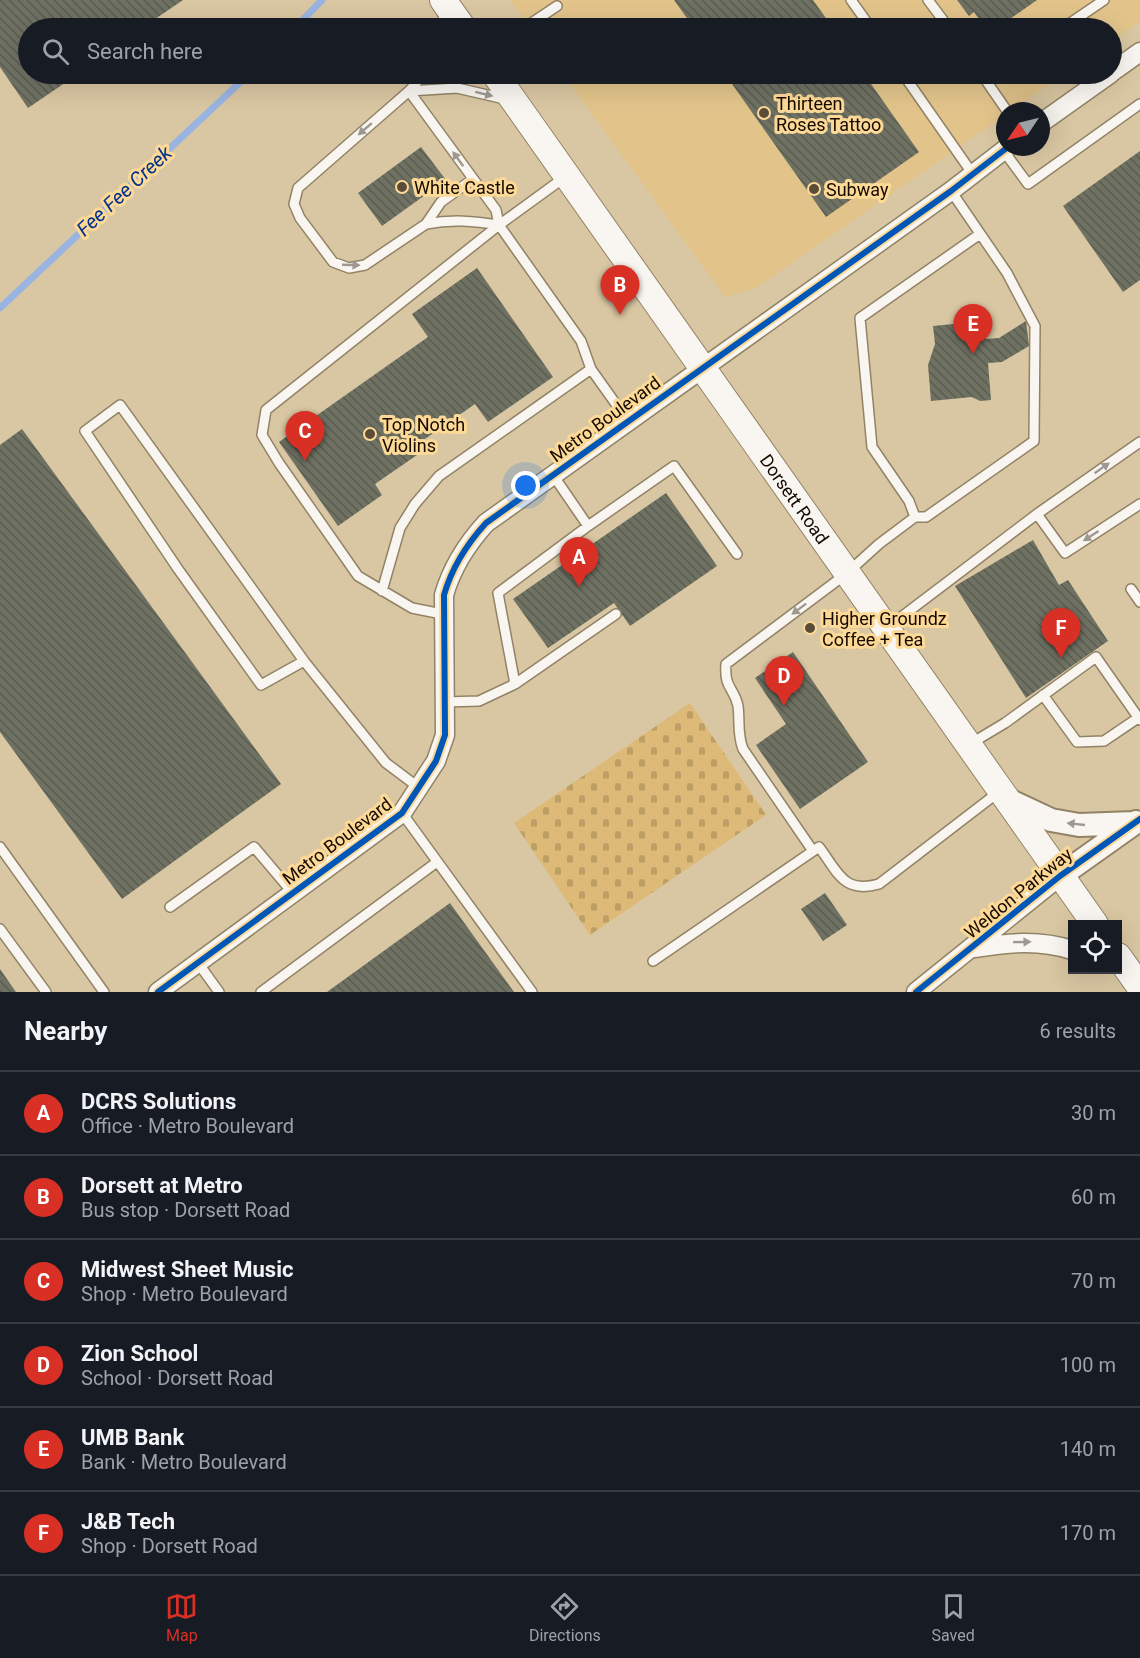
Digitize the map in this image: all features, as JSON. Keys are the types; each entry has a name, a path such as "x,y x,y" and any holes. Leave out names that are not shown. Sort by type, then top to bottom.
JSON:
{"main road":[{"name":"Dorsett Road","path":"502,84 1092,920"},
{"path":"1122,964 1130,979"}],"street":[{"path":"1122,65 1140,52"},
{"path":"1050,117 1096,84"},
{"name":"Metro Boulevard","path":"158,992 402,813 436,761 445,735 442,614 449,576 474,536 506,506 553,475 951,191 996,156"},
{"path":"1003,795 1052,820 1079,825 1138,825"},
{"name":"Weldon Parkway","path":"916,992 1060,876 1138,825"},
{"path":"972,949 1017,942 1051,943 1068,949"}],"lane":[{"path":"851,0 864,18"},
{"path":"928,0 942,18"},
{"path":"1078,18 1104,0"},
{"path":"539,18 557,6"},
{"path":"415,84 298,188 294,204 300,218 333,262 350,268 365,265 426,224 441,202 473,179"},
{"path":"910,84 972,173"},
{"path":"988,84 1001,102"},
{"path":"409,90 457,88 516,103"},
{"path":"409,90 496,210 499,225 580,341 591,369 628,421"},
{"path":"1010,156 1028,184 1140,104"},
{"path":"442,614 412,608 358,576 262,435 266,410 499,225 567,176"},
{"path":"813,851 743,749 738,736 738,704 725,679 726,664 846,574 879,544 915,517 926,517 1034,441 1035,326 1006,273 951,191"},
{"path":"426,224 447,220 471,220 499,225"},
{"path":"915,517 909,501 872,447 860,318 980,234"},
{"path":"382,591 400,528 415,504 439,476 591,369"},
{"path":"304,661 261,685 177,569 85,431 120,405 304,661 386,763 418,787"},
{"path":"886,628 1037,514 1140,442"},
{"path":"515,684 498,593 674,466 736,554"},
{"path":"553,475 588,526"},
{"path":"1037,514 1065,553 1140,504"},
{"path":"1131,589 1140,602"},
{"path":"445,702 479,701 515,684 616,614"},
{"path":"968,746 1096,657 1139,719 1104,741 1077,742 1043,695"},
{"path":"653,961 819,847 845,882 861,889 879,884 1003,795"},
{"path":"402,813 532,992"},
{"path":"0,847 104,992"},
{"path":"170,907 254,847 293,893"},
{"path":"261,992 437,862"},
{"path":"0,929 46,992"},
{"path":"198,963 219,992"}],"shaded area":[{"path":"510,0 1140,0 1140,21 1122,34 1122,18 524,18"},
{"path":"570,84 1050,84 1024,102 996,102 996,121 756,288 725,297"}],"green space":[{"path":"690,703 766,815 590,935 514,823"}],"building":[{"path":"0,0 183,0 157,18 18,18 18,84 63,84 28,108 0,67"},
{"path":"674,0 813,0 826,18 687,18"},
{"path":"957,0 1037,0 1011,18 978,18 974,12 969,16"},
{"path":"732,84 871,84 919,152 826,217"},
{"name":"White Castle","path":"421,147 446,180 382,226 358,193"},
{"path":"1140,151 1140,280 1123,292 1063,206"},
{"path":"477,268 553,377 488,422 475,404 412,448 417,455 375,484 382,495 338,526 279,442 428,337 412,314"},
{"path":"984,321 986,339 999,338 1026,321 1029,346 1002,362 988,363 991,400 980,401 972,397 931,401 928,365 935,344 933,326"},
{"path":"22,429 281,784 122,899 0,732 0,445"},
{"path":"666,493 717,566 630,626 614,603 548,648 513,599"},
{"path":"1033,540 1059,585 1068,580 1108,641 1026,698 955,586"},
{"path":"793,652 868,762 800,809 756,745 786,724 755,678"},
{"path":"825,893 847,925 823,941 801,909"},
{"path":"450,903 514,992 327,992"},
{"path":"0,969 16,992 0,992"}],"waterway":[{"name":"Fee Fee Creek","path":"305,18 322,0"},
{"name":"Fee Fee Creek","path":"0,308 238,84"}],"cycle path":[{"path":"158,992 402,813 436,761 445,735 444,595 460,557 486,523 951,191 996,156"},
{"path":"916,992 1060,876 1140,819"}],"place":[{"name":"Thirteen Roses Tattoo","path":"764,113"},
{"name":"White Castle","path":"402,187"},
{"name":"Subway","path":"814,189"},
{"name":"Dorsett at Metro","path":"620,315"},
{"name":"UMB Bank","path":"973,354"},
{"name":"Top Notch Violins","path":"370,434"},
{"name":"Midwest Sheet Music","path":"305,461"},
{"name":"DCRS Solutions","path":"579,587"},
{"name":"Higher Groundz Coffee + Tea","path":"810,628"},
{"name":"J&B Tech","path":"1061,658"},
{"name":"Zion School","path":"784,706"}]}
